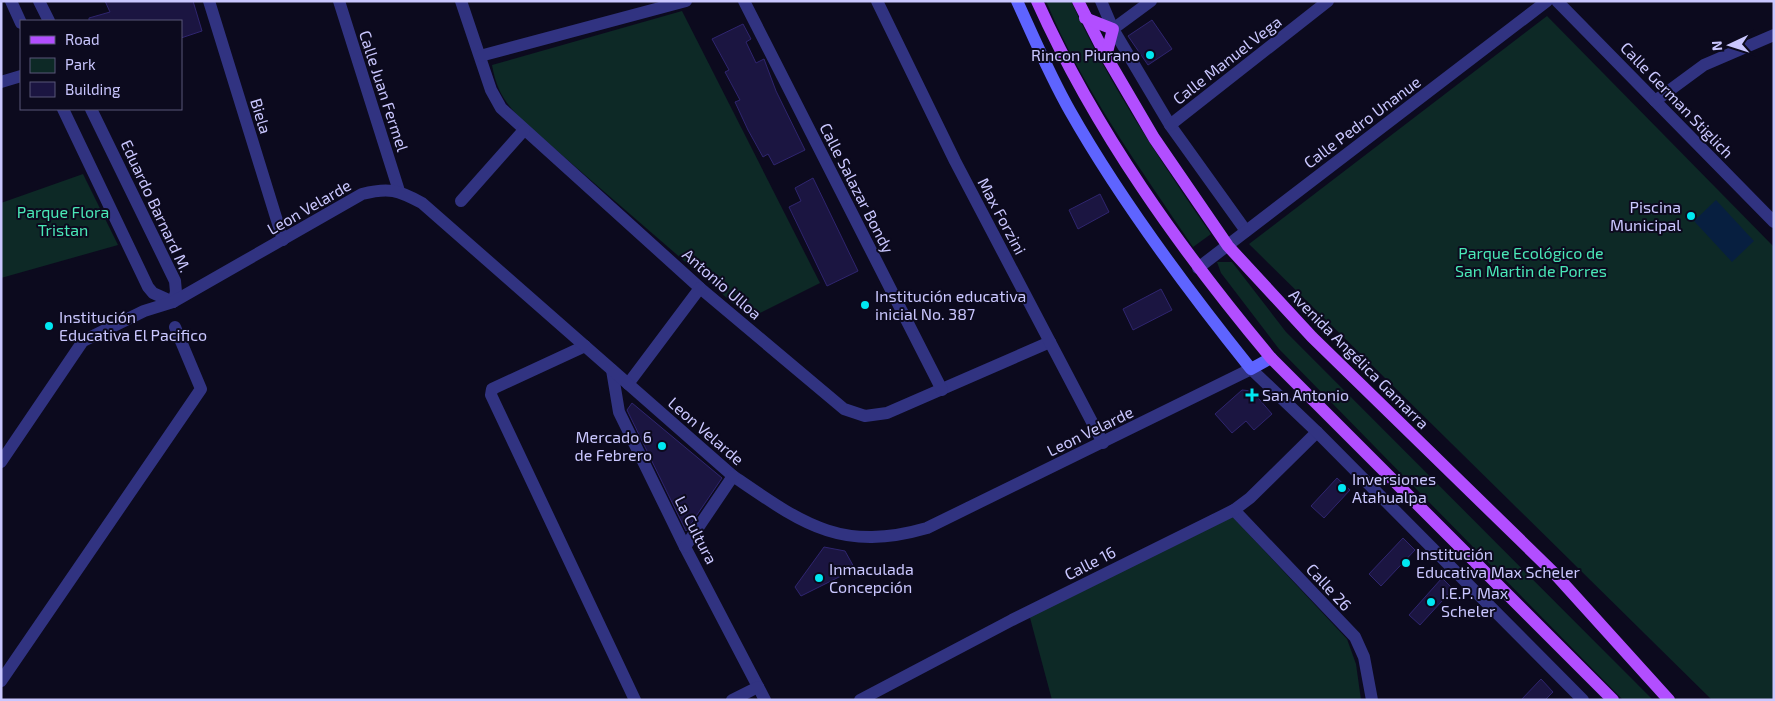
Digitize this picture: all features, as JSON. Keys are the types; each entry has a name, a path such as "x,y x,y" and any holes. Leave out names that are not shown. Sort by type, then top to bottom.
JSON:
{"main road":[{"path":"1017,1 1070,110 1109,174 1214,323 1251,369"},
{"path":"1037,1 1075,79 1095,112 1198,268 1271,358 1613,700"},
{"name":"Avenida Angélica Gamarra","path":"1078,1 1106,56 1154,138 1228,246 1312,337 1555,574 1669,700"},
{"path":"1085,18 1113,29 1106,56"},
{"name":"Leon Velarde","path":"1251,369 1271,358"}],"street":[{"path":"11,1 20,21"},
{"path":"39,1 48,20"},
{"name":"Biela","path":"209,1 283,240"},
{"name":"Calle Juan Fermel","path":"339,1 399,190"},
{"name":"Antonio Ulloa","path":"461,1 491,90 502,108 700,288 844,409 865,416 887,413 1050,342"},
{"path":"480,56 686,1"},
{"name":"Calle Salazar Bondy","path":"744,1 942,390"},
{"name":"Max Forzini","path":"877,1 955,161 1103,443"},
{"path":"1101,1 1113,29 1170,125 1246,232"},
{"path":"1113,29 1152,1"},
{"name":"Calle Manuel Vega","path":"1170,125 1328,1"},
{"name":"Calle Pedro Unanue","path":"1198,268 1547,1"},
{"name":"Calle German Stiglich","path":"1557,1 1774,222"},
{"path":"1655,101 1704,65 1774,35"},
{"path":"1,82 20,76"},
{"path":"62,110 148,287 153,293 172,302"},
{"name":"Eduardo Barnard M.","path":"91,110 175,281 176,292 172,302"},
{"path":"461,201 524,130"},
{"name":"Leon Velarde","path":"1,462 83,341 144,311 172,302 362,194 380,190 399,190 422,203 733,476 785,512 826,532 860,538 883,538 927,528 1251,369"},
{"path":"628,384 700,288"},
{"path":"1,681 201,389 175,327"},
{"path":"585,346 492,389 491,396 635,700"},
{"path":"1251,369 1317,432 1583,700"},
{"name":"La Cultura","path":"612,370 619,412 685,547 765,700"},
{"name":"Calle 16","path":"860,700 1012,620 1234,510 1250,498 1317,432"},
{"path":"685,547 733,476"},
{"name":"Calle 26","path":"1234,510 1354,637 1364,657 1372,700"},
{"path":"732,700 758,687"}],"green space":[{"path":"1046,1 1071,1 1119,92 1154,150 1211,234 1193,247 1133,158 1095,97 1077,66"},
{"path":"682,11 820,283 750,318 526,124 503,98 494,75 492,65"},
{"name":"Parque Ecológico de San Martin de Porres","path":"1547,16 1774,247 1774,700 1712,700 1249,244"},
{"name":"Parque Flora Tristan","path":"83,174 118,245 1,278 1,203"},
{"path":"1217,262 1232,262 1286,332 1653,700 1623,700 1279,349 1221,273"},
{"path":"1230,514 1347,639 1356,664 1361,700 1052,700 1029,614"}],"water":[{"path":"1716,200 1754,241 1732,262 1694,221"}],"building":[{"path":"105,1 193,1 202,31 182,38 182,20 89,20 89,18 110,12"},
{"path":"1152,20 1172,49 1148,65 1128,36"},
{"path":"743,24 751,39 746,42 756,63 764,59 776,91 805,150 774,165 768,154 763,157 748,130 735,102 740,100 725,72 729,70 712,39"},
{"path":"813,178 858,271 827,286 789,207 801,201 795,188"},
{"path":"1100,194 1109,212 1078,229 1069,210"},
{"path":"1161,289 1172,310 1133,330 1123,309"},
{"path":"1242,390 1252,391 1272,414 1254,430 1246,421 1232,433 1215,414"},
{"name":"Mercado 6 de Febrero","path":"632,403 722,478 686,531 627,410"},
{"path":"1337,478 1350,490 1324,518 1311,506"},
{"path":"1403,538 1415,550 1381,586 1369,574"},
{"name":"Inmaculada Concepción","path":"824,547 845,551 855,569 801,596 795,587"},
{"name":"I.E.P. Max Scheler","path":"1442,578 1453,589 1420,625 1409,615"},
{"path":"1541,679 1553,692 1545,700 1521,700"}],"place":[{"name":"Rincon Piurano","path":"1150,55"},
{"name":"Piscina Municipal","path":"1691,216"},
{"name":"Institución educativa inicial No. 387","path":"865,305"},
{"name":"Institución Educativa El Pacifico","path":"49,326"},
{"name":"San Antonio","path":"1252,395"},
{"name":"Mercado 6 de Febrero","path":"662,446"},
{"name":"Inversiones Atahualpa","path":"1342,488"},
{"name":"Institución Educativa Max Scheler","path":"1406,563"},
{"name":"Inmaculada Concepción","path":"819,578"},
{"name":"I.E.P. Max Scheler","path":"1431,602"}]}
